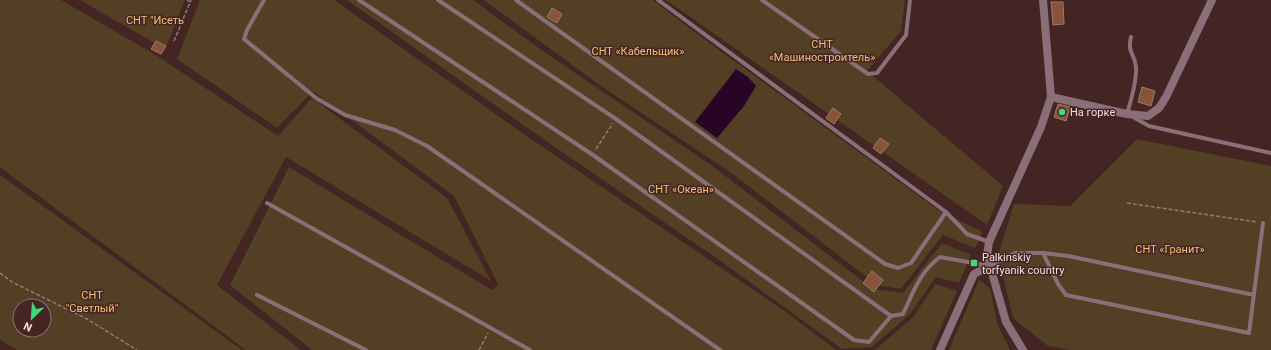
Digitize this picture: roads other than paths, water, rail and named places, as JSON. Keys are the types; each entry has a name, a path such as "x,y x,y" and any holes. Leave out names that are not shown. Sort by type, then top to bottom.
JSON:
{"street":[{"path":"1023,350 1006,322 987,256 989,242 1041,127 1051,97 1044,0"},
{"path":"1051,97 1127,114 1148,116 1159,108 1166,97 1212,0"},
{"path":"940,350 974,274 990,266"}],"lane":[{"path":"264,0 247,30 244,39 316,98 345,115 395,130 427,146 720,350"},
{"path":"360,0 593,155 854,340 869,342 891,316 903,314 918,281 928,266 940,256 990,266 1015,253 1043,253 1068,256 1254,295"},
{"path":"438,0 616,119 891,316"},
{"path":"516,0 885,264 898,268 911,263 946,212"},
{"path":"658,0 946,212 967,234 989,242"},
{"path":"762,0 868,74 877,73 906,35 910,0"},
{"path":"1131,37 1129,46 1136,67 1132,96 1127,114 1149,126 1271,153"},
{"path":"267,203 530,350"},
{"path":"1043,253 1058,284 1066,295 1249,333 1262,223"},
{"path":"256,295 366,350"}],"place":[{"name":"На горке","path":"1062,112"},
{"name":"Palkinskiy torfyanik country","path":"974,263"}],"park label":[{"name":"СНТ \"Исеть","path":"155,20"},
{"name":"СНТ «Машиностроитель»","path":"822,50"},
{"name":"СНТ «Кабельщик»","path":"638,51"},
{"name":"СНТ «Океан»","path":"681,189"},
{"name":"СНТ «Гранит»","path":"1170,249"},
{"name":"СНТ \"Светлый\"","path":"92,301"}]}
